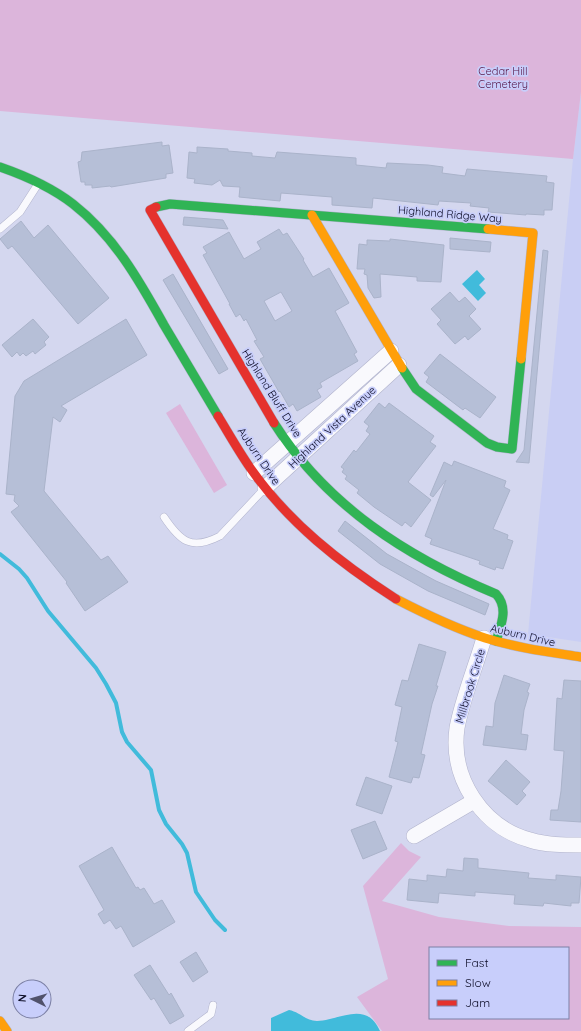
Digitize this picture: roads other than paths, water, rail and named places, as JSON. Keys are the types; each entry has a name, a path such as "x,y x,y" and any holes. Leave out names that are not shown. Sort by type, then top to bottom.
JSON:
{"street":[{"name":"Auburn Drive","path":"0,167 39,182 82,211 113,243 142,287 254,473 265,488 317,542 367,582 420,612 490,640 536,652 581,657"},
{"name":"Highland Ridge Way","path":"150,210 160,205 170,204 533,233 512,449 487,444 416,389 399,365"},
{"name":"Highland Bluff Drive","path":"150,210 275,424 310,472 348,509 386,538 442,572 496,594 502,599 504,613 490,640"},
{"path":"312,215 399,365"},
{"name":"Highland Vista Avenue","path":"254,473 390,351"},
{"name":"Highland Vista Avenue","path":"265,488 399,365"},
{"name":"Millbrook Circle","path":"490,640 457,728 460,773 474,801 494,822 518,836 544,843 581,845"},
{"path":"414,836 474,801"},
{"path":"0,1021 7,1031"}],"lane":[{"path":"0,229 20,212 39,182"},
{"path":"164,517 176,535 183,540 198,543 212,540 220,536 265,488"},
{"path":"188,1031 211,1014 213,1005"}],"water":[{"path":"477,270 485,279 479,285 486,293 478,301 462,284"},
{"path":"289,1010 313,1021 351,1014 359,1014 367,1016 374,1021 380,1031 271,1031 271,1018"}],"waterway":[{"path":"0,554 19,569 27,578 48,611 96,668 106,684 116,703 122,732 127,742 151,770 159,810 166,824 182,844 187,853 196,892 215,920 225,930"}],"park label":[{"name":"Cedar Hill Cemetery","path":"503,77"}]}
